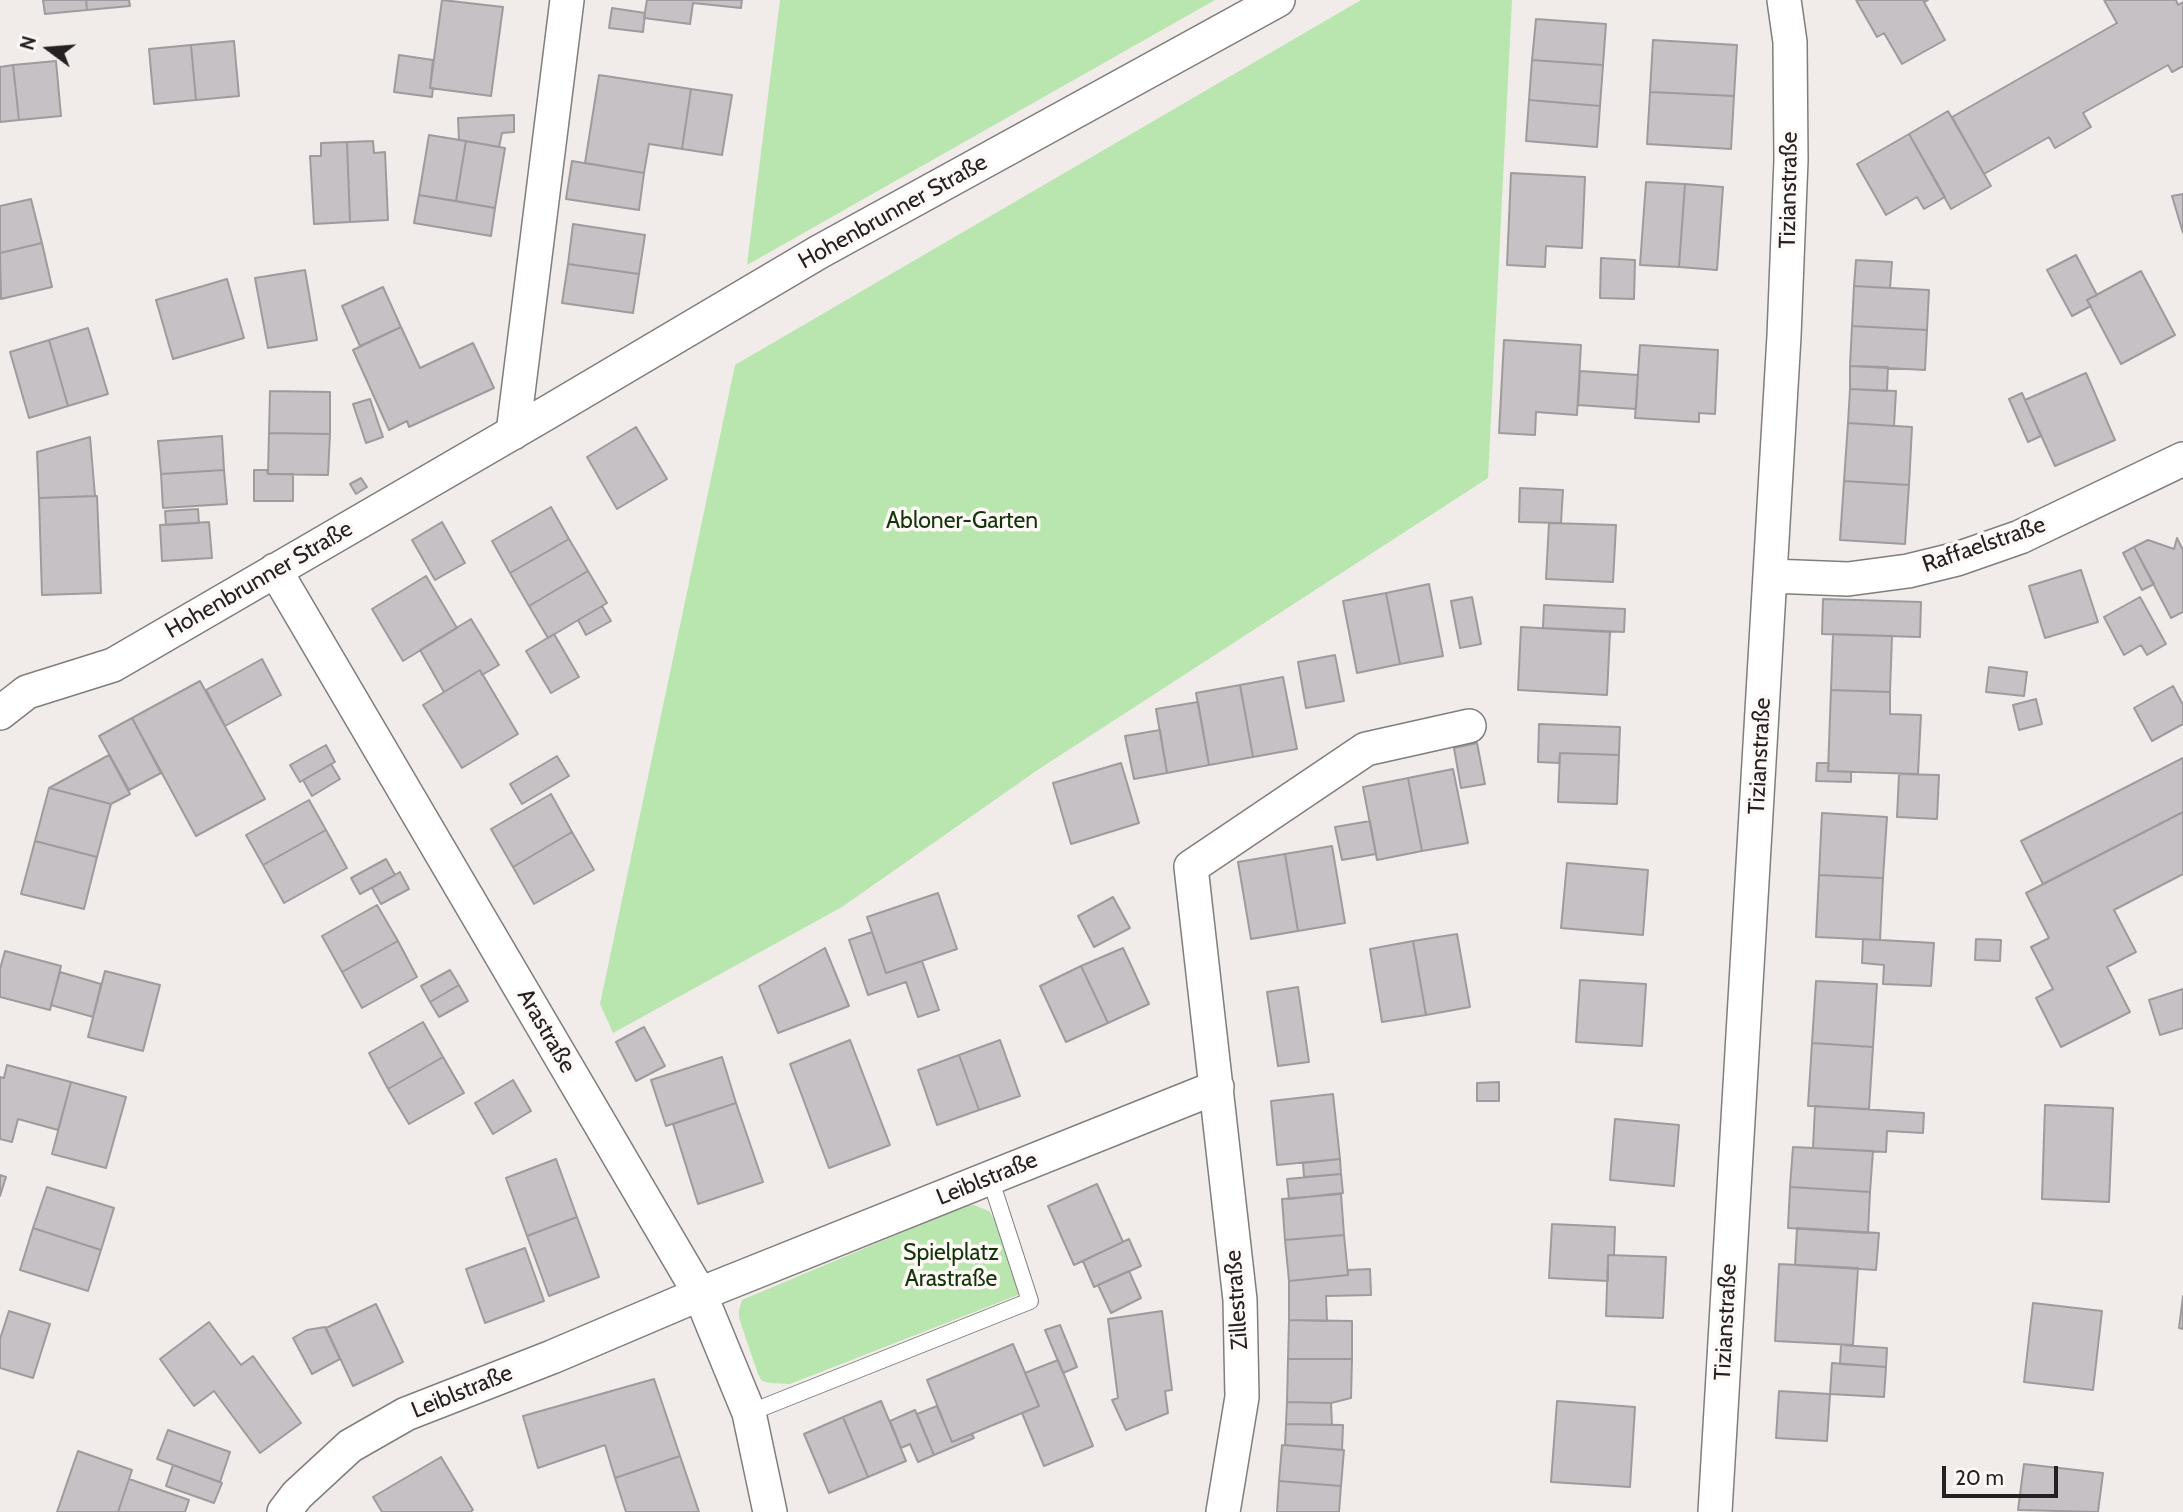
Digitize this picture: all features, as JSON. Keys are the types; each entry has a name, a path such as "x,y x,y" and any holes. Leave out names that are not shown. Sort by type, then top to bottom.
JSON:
{"street":[{"path":"513,433 567,0"},
{"name":"Hohenbrunner Straße","path":"0,713 27,692 113,665 819,252 1278,0"},
{"name":"Tizianstraße","path":"1715,1512 1784,336 1791,160 1790,42 1784,0"},
{"name":"Raffaelstraße","path":"1771,576 1848,579 1908,571 1957,559 2020,537 2183,459"},
{"name":"Arastraße","path":"275,570 700,1294 749,1413 770,1512"},
{"path":"1217,1087 1191,867 1366,749 1469,726"},
{"name":"Leiblstraße","path":"284,1512 297,1494 350,1446 406,1414 1217,1087"},
{"name":"Zillestraße","path":"1217,1087 1240,1300 1242,1396 1223,1512"}],"lane":[{"path":"749,1413 1030,1301 990,1178"}],"green space":[{"path":"780,0 1215,0 747,265"},
{"name":"Abloner-Garten","path":"1361,0 1512,0 1488,478 1039,769 842,907 613,1033 600,1004 735,365"},
{"name":"Spielplatz Arastraße","path":"974,1205 989,1211 995,1220 1023,1293 790,1384 762,1381 739,1318 742,1300 965,1206"}],"building":[{"path":"43,0 86,0 87,10 45,14"},
{"path":"86,0 129,0 130,6 87,10"},
{"path":"442,0 503,7 491,96 430,88"},
{"path":"647,0 742,0 741,8 693,3 690,24 644,18"},
{"path":"1856,0 1928,0 1924,2 1945,40 1902,64 1884,33 1877,37"},
{"path":"2104,0 2176,0 2178,5 2183,2 2183,66 2172,72 2168,65 2083,113 2091,127 2055,148 2049,137 1984,174 1952,117 2117,23"},
{"path":"612,8 645,13 643,32 609,28"},
{"path":"1536,19 1606,24 1603,65 1532,60"},
{"path":"1653,40 1737,45 1734,96 1650,92"},
{"path":"234,41 239,96 196,100 191,45"},
{"path":"191,45 196,100 154,104 149,49"},
{"path":"399,55 433,60 430,88 433,88 432,97 394,92"},
{"path":"1532,60 1603,65 1600,106 1529,100"},
{"path":"56,61 61,116 19,120 13,65"},
{"path":"13,65 19,120 0,122 0,67"},
{"path":"599,75 691,89 682,149 649,144 644,173 585,163"},
{"path":"691,89 732,95 722,155 682,149"},
{"path":"1650,92 1734,96 1731,149 1647,144"},
{"path":"1529,100 1600,106 1597,147 1526,141"},
{"path":"1948,111 1991,186 1951,209 1909,134"},
{"path":"514,115 514,132 502,133 499,147 459,140 458,118"},
{"path":"1909,134 1945,197 1924,209 1917,197 1886,215 1857,164"},
{"path":"429,135 466,141 456,201 419,195"},
{"path":"373,141 374,153 385,152 388,220 350,222 347,142"},
{"path":"466,141 505,148 495,208 456,201"},
{"path":"347,142 350,222 314,224 310,156 321,156 321,143"},
{"path":"572,161 644,173 639,210 566,199"},
{"path":"1511,173 1585,177 1582,248 1546,246 1545,267 1507,265"},
{"path":"1646,182 1685,184 1679,267 1640,265"},
{"path":"1685,184 1723,187 1717,270 1679,267"},
{"path":"2183,194 2183,233 2172,196"},
{"path":"419,195 495,208 491,236 414,223"},
{"path":"31,199 42,243 0,253 0,206"},
{"path":"573,224 645,235 639,274 568,264"},
{"path":"42,243 52,287 1,299 0,253"},
{"path":"2076,255 2097,295 2087,300 2091,306 2072,316 2047,270"},
{"path":"1601,258 1635,260 1634,299 1600,298"},
{"path":"1856,260 1892,262 1890,288 1854,286"},
{"path":"568,264 639,274 633,313 562,303"},
{"path":"305,270 317,340 268,348 255,278"},
{"path":"2141,271 2175,335 2121,364 2087,300"},
{"path":"227,279 244,338 173,359 156,300"},
{"path":"1854,286 1929,290 1927,330 1852,326"},
{"path":"383,287 401,327 360,346 342,306"},
{"path":"1852,326 1927,330 1925,370 1850,366"},
{"path":"401,327 420,368 473,343 494,388 409,427 407,421 389,430 353,350"},
{"path":"88,328 108,394 68,406 49,340"},
{"path":"49,340 68,406 29,418 10,352"},
{"path":"1504,340 1581,345 1577,415 1536,412 1535,435 1499,433"},
{"path":"1640,345 1718,350 1715,414 1699,413 1699,422 1635,418"},
{"path":"1850,366 1888,367 1887,391 1850,389"},
{"path":"1580,371 1638,375 1636,409 1578,405"},
{"path":"2086,373 2115,440 2055,466 2025,400"},
{"path":"1850,389 1896,391 1894,426 1848,423"},
{"path":"270,391 330,392 330,434 269,433"},
{"path":"2022,393 2041,436 2028,442 2009,399"},
{"path":"370,399 383,437 366,443 353,404"},
{"path":"1848,423 1912,427 1909,485 1844,481"},
{"path":"636,427 667,479 617,509 587,457"},
{"path":"269,433 330,434 328,475 268,474"},
{"path":"222,436 224,470 161,474 158,441"},
{"path":"90,437 95,496 39,498 37,452"},
{"path":"224,470 227,504 163,508 161,474"},
{"path":"254,470 267,470 268,474 293,474 293,501 254,501"},
{"path":"361,478 367,487 356,494 350,484"},
{"path":"1844,481 1909,485 1905,544 1840,540"},
{"path":"1520,488 1563,490 1561,523 1519,522"},
{"path":"97,496 101,593 42,595 39,498"},
{"path":"551,507 569,539 510,573 492,541"},
{"path":"198,509 199,523 166,525 165,511"},
{"path":"209,522 212,558 162,561 160,525"},
{"path":"442,522 465,563 435,580 412,540"},
{"path":"1549,523 1616,525 1613,582 1546,579"},
{"path":"2177,538 2183,550 2183,612 2171,618 2134,547 2148,540 2174,549"},
{"path":"569,539 588,571 529,606 510,573"},
{"path":"2134,547 2154,584 2142,590 2123,553"},
{"path":"2081,570 2098,622 2045,638 2029,586"},
{"path":"588,571 607,603 548,638 529,606"},
{"path":"426,576 457,628 403,661 372,609"},
{"path":"1429,584 1443,656 1400,664 1386,593"},
{"path":"1386,593 1400,664 1357,673 1343,601"},
{"path":"1472,597 1481,644 1460,648 1451,601"},
{"path":"2140,597 2166,644 2147,655 2141,645 2124,655 2104,617"},
{"path":"1823,599 1921,602 1920,637 1822,634"},
{"path":"1544,605 1625,609 1624,632 1543,628"},
{"path":"602,606 611,621 586,635 578,620"},
{"path":"471,619 499,665 482,675 480,670 444,692 420,650"},
{"path":"1521,627 1610,632 1607,695 1518,690"},
{"path":"554,634 579,677 551,693 526,651"},
{"path":"1833,634 1892,636 1890,692 1831,690"},
{"path":"1335,655 1344,701 1306,708 1298,662"},
{"path":"262,659 281,695 225,726 206,690"},
{"path":"1989,667 2027,672 2024,696 1986,692"},
{"path":"480,670 518,734 462,768 423,705"},
{"path":"1283,677 1297,749 1253,757 1240,685"},
{"path":"200,681 265,799 196,836 132,718"},
{"path":"1240,685 1253,757 1209,765 1196,693"},
{"path":"2173,686 2183,705 2183,724 2152,741 2134,708"},
{"path":"1831,690 1890,692 1890,714 1921,715 1918,774 1828,771"},
{"path":"2036,699 2042,724 2019,730 2013,705"},
{"path":"1198,702 1209,765 1167,773 1156,709"},
{"path":"132,718 161,773 129,790 99,736"},
{"path":"1539,724 1620,727 1619,755 1560,753 1559,763 1538,762"},
{"path":"1160,730 1167,773 1134,779 1125,736"},
{"path":"1477,743 1485,784 1461,788 1454,748"},
{"path":"326,745 335,762 300,782 290,765"},
{"path":"1560,753 1619,755 1617,804 1558,802"},
{"path":"109,755 130,794 111,804 49,788"},
{"path":"557,756 569,776 522,804 510,784"},
{"path":"2183,758 2183,812 2043,884 2021,841"},
{"path":"1121,763 1139,823 1071,844 1053,783"},
{"path":"1817,763 1829,763 1828,771 1851,772 1851,782 1816,781"},
{"path":"331,764 340,779 312,796 303,780"},
{"path":"1453,769 1468,843 1422,851 1408,778"},
{"path":"1899,774 1939,775 1937,819 1897,817"},
{"path":"1408,778 1422,851 1377,860 1363,787"},
{"path":"49,788 111,804 97,857 35,841"},
{"path":"551,794 572,832 513,867 491,829"},
{"path":"309,800 326,830 263,865 246,835"},
{"path":"2183,812 2183,874 2114,910 2136,952 2107,967 2130,1012 2061,1047 2036,998 2053,989 2031,947 2049,938 2026,893"},
{"path":"1822,813 1887,817 1883,878 1819,875"},
{"path":"1370,821 1376,854 1342,860 1335,827"},
{"path":"326,830 347,868 284,903 263,865"},
{"path":"572,832 594,870 534,904 513,867"},
{"path":"35,841 97,857 84,909 21,894"},
{"path":"1332,846 1345,923 1298,931 1285,854"},
{"path":"1285,854 1298,931 1251,939 1238,862"},
{"path":"386,859 395,875 360,894 351,878"},
{"path":"1567,863 1648,870 1643,935 1561,928"},
{"path":"400,872 409,889 381,904 372,888"},
{"path":"1819,875 1883,878 1880,940 1816,937"},
{"path":"938,893 957,949 886,973 867,917"},
{"path":"1113,897 1130,928 1094,947 1078,916"},
{"path":"377,905 398,941 342,972 322,936"},
{"path":"872,932 886,973 922,961 939,1010 918,1017 906,982 868,995 849,940"},
{"path":"1457,934 1470,1007 1426,1015 1413,941"},
{"path":"1863,939 1934,943 1931,986 1883,984 1884,965 1862,963"},
{"path":"1976,939 2001,940 2000,961 1975,960"},
{"path":"398,941 417,977 362,1008 342,972"},
{"path":"1413,941 1426,1015 1382,1022 1370,949"},
{"path":"825,948 849,1006 778,1033 759,986"},
{"path":"1123,948 1149,1004 1108,1023 1081,966"},
{"path":"5,951 61,966 50,1010 0,997 0,969"},
{"path":"1081,966 1108,1023 1066,1042 1040,986"},
{"path":"450,970 459,985 430,1002 421,986"},
{"path":"105,971 160,985 143,1051 88,1037"},
{"path":"60,972 101,984 93,1017 51,1005"},
{"path":"1580,980 1646,984 1642,1046 1576,1042"},
{"path":"1816,981 1877,984 1873,1047 1812,1043"},
{"path":"459,985 468,1001 439,1017 430,1002"},
{"path":"1298,987 1309,1062 1278,1066 1267,992"},
{"path":"2183,989 2183,1028 2160,1035 2149,1000"},
{"path":"423,1022 443,1057 388,1089 369,1053"},
{"path":"644,1027 665,1066 636,1081 616,1042"},
{"path":"850,1040 890,1145 829,1168 790,1064"},
{"path":"1000,1040 1020,1096 979,1110 959,1055"},
{"path":"1812,1043 1873,1047 1869,1109 1808,1106"},
{"path":"959,1055 979,1110 937,1125 918,1070"},
{"path":"443,1057 464,1093 409,1124 388,1089"},
{"path":"722,1057 736,1103 666,1126 651,1080"},
{"path":"7,1065 71,1082 58,1130 18,1119 12,1142 0,1139 0,1077 4,1078"},
{"path":"513,1080 531,1111 493,1134 475,1103"},
{"path":"71,1082 126,1097 106,1168 52,1154"},
{"path":"1499,1082 1499,1101 1477,1101 1477,1083"},
{"path":"1333,1094 1340,1159 1277,1165 1271,1101"},
{"path":"736,1103 763,1182 698,1204 673,1124"},
{"path":"2045,1105 2113,1108 2109,1202 2042,1199"},
{"path":"1815,1106 1924,1113 1923,1133 1887,1131 1886,1152 1813,1148"},
{"path":"1615,1119 1679,1125 1674,1186 1610,1180"},
{"path":"1793,1147 1873,1151 1870,1192 1790,1187"},
{"path":"556,1159 577,1217 527,1236 506,1178"},
{"path":"1340,1159 1341,1174 1304,1177 1303,1163"},
{"path":"1341,1174 1343,1193 1289,1199 1287,1179"},
{"path":"0,1175 6,1177 0,1196"},
{"path":"1097,1184 1123,1242 1074,1265 1048,1206"},
{"path":"47,1187 114,1208 101,1250 33,1228"},
{"path":"1790,1187 1870,1192 1868,1233 1788,1228"},
{"path":"1341,1194 1344,1235 1285,1240 1282,1199"},
{"path":"577,1217 599,1277 549,1296 527,1236"},
{"path":"1552,1224 1615,1227 1614,1255 1608,1255 1608,1281 1549,1278"},
{"path":"33,1228 101,1250 88,1291 20,1270"},
{"path":"1797,1228 1879,1233 1876,1270 1795,1265"},
{"path":"1344,1235 1348,1275 1289,1281 1285,1240"},
{"path":"1129,1239 1141,1266 1094,1287 1083,1261"},
{"path":"525,1248 544,1301 485,1323 466,1269"},
{"path":"1608,1255 1666,1257 1663,1318 1606,1316"},
{"path":"1779,1264 1858,1268 1853,1345 1775,1341"},
{"path":"1370,1269 1371,1295 1326,1296 1327,1321 1289,1320 1289,1281 1348,1275 1348,1270"},
{"path":"1129,1271 1141,1298 1111,1313 1098,1285"},
{"path":"2183,1296 2183,1329 2179,1328"},
{"path":"2033,1303 2102,1311 2093,1390 2024,1382"},
{"path":"376,1304 403,1362 353,1386 326,1328"},
{"path":"9,1311 50,1324 33,1378 0,1368 0,1339"},
{"path":"1162,1311 1172,1390 1165,1391 1168,1413 1126,1430 1112,1400 1118,1398 1108,1319"},
{"path":"1289,1320 1352,1321 1352,1359 1288,1359"},
{"path":"209,1322 241,1365 253,1356 301,1423 260,1453 214,1391 194,1406 160,1359"},
{"path":"1060,1325 1077,1367 1063,1373 1045,1330"},
{"path":"325,1327 340,1359 312,1374 293,1338 307,1330"},
{"path":"1013,1344 1039,1406 952,1442 927,1380"},
{"path":"1841,1345 1887,1348 1886,1367 1840,1364"},
{"path":"1288,1359 1352,1359 1351,1398 1331,1403 1287,1402"},
{"path":"1058,1360 1093,1446 1044,1466 1022,1413 1039,1406 1025,1373"},
{"path":"1832,1363 1886,1367 1884,1397 1830,1394"},
{"path":"654,1379 680,1456 615,1478 605,1445 538,1468 523,1416"},
{"path":"1779,1391 1830,1394 1827,1441 1776,1438"},
{"path":"881,1401 906,1461 868,1477 843,1417"},
{"path":"1557,1401 1635,1407 1630,1487 1551,1482"},
{"path":"1287,1402 1331,1403 1332,1425 1286,1424"},
{"path":"937,1406 952,1442 972,1434 974,1438 934,1455 917,1414"},
{"path":"915,1410 934,1455 918,1462 910,1444 901,1448 890,1421"},
{"path":"843,1417 868,1477 829,1493 804,1434"},
{"path":"1286,1424 1343,1425 1342,1450 1285,1445"},
{"path":"168,1430 230,1452 220,1482 157,1459"},
{"path":"1282,1445 1344,1450 1341,1486 1279,1481"},
{"path":"78,1451 132,1470 118,1512 57,1512"},
{"path":"680,1456 699,1512 626,1512 615,1478"},
{"path":"441,1457 473,1510 382,1512 373,1497"},
{"path":"2024,1464 2103,1473 2098,1512 2018,1510"},
{"path":"173,1465 222,1483 214,1503 166,1486"},
{"path":"129,1479 189,1500 185,1512 118,1512"},
{"path":"1279,1481 1341,1486 1339,1512 1277,1512"}]}
